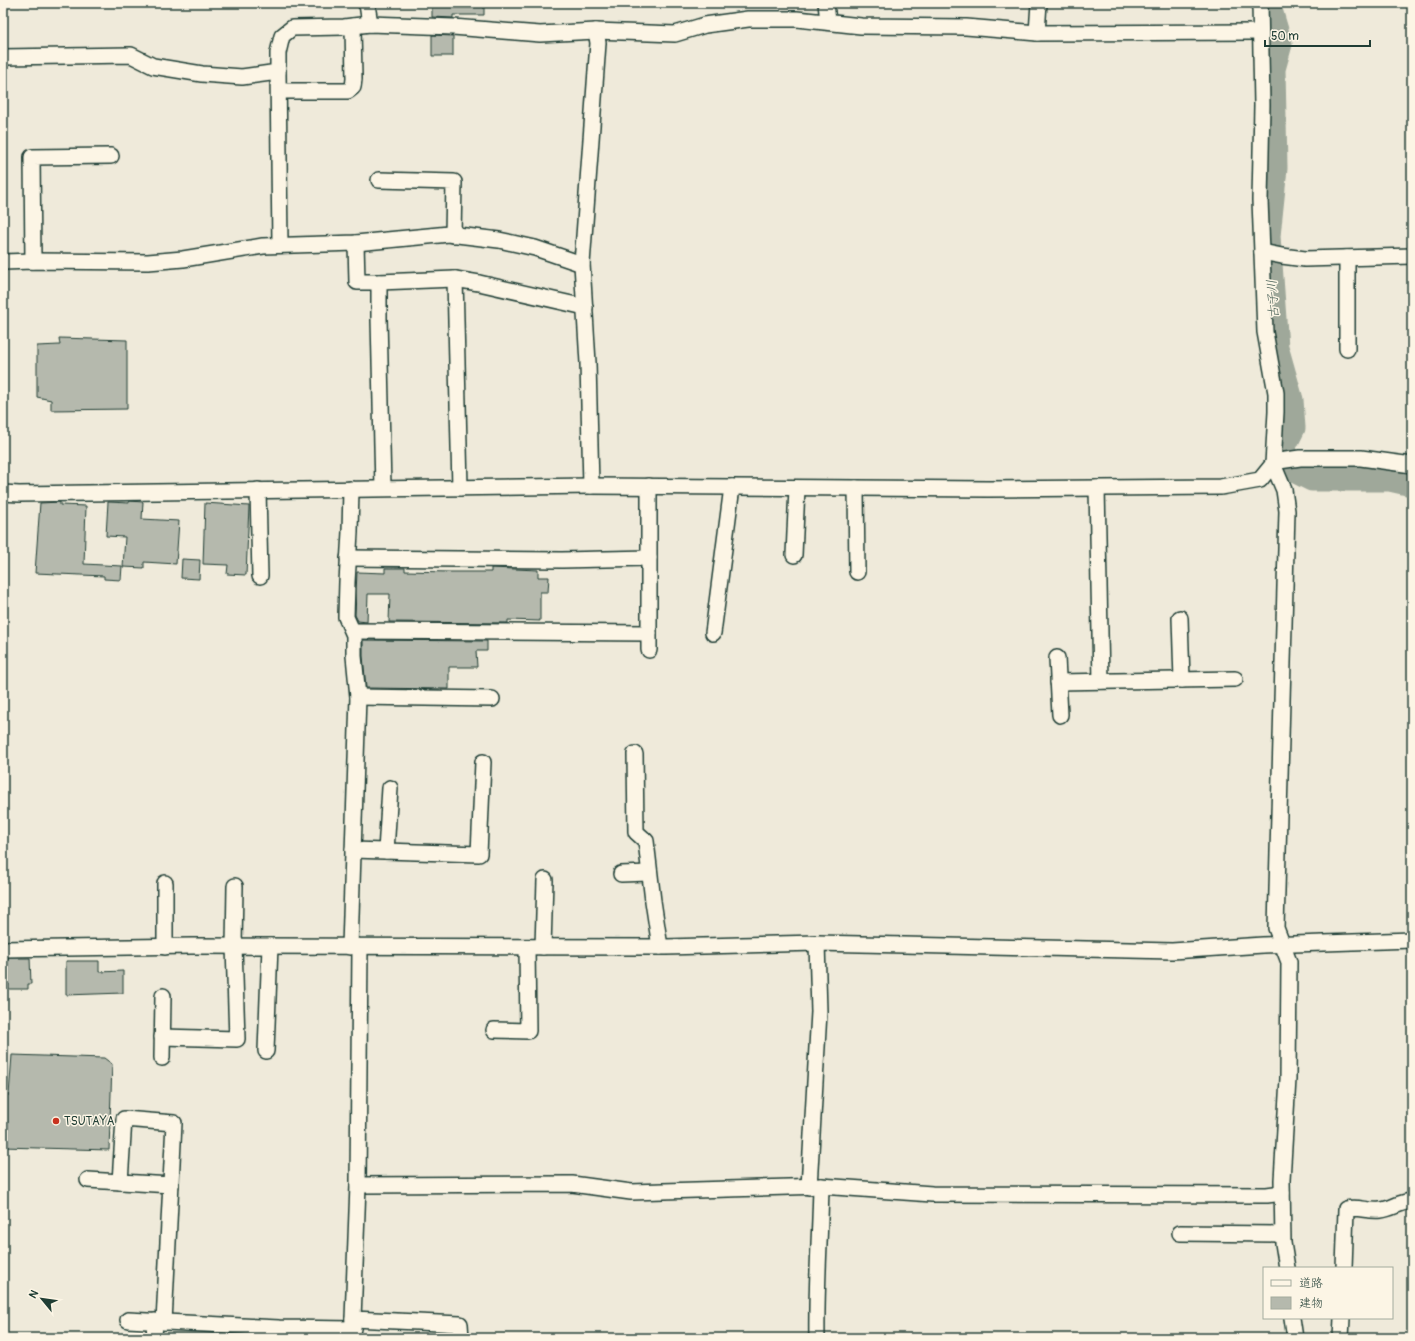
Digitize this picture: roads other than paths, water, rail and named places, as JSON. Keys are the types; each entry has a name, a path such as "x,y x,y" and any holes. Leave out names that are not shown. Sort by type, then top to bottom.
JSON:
{"street":[{"path":"365,3 367,4 370,24"},
{"path":"826,3 828,22"},
{"path":"1037,32 1039,3"},
{"path":"1260,3 1262,105 1260,200 1265,332 1276,393 1276,462 1284,490 1287,511 1276,928 1289,962 1288,1079 1282,1193 1282,1234 1287,1267"},
{"path":"280,245 278,54 282,36 292,28 370,24 453,27 540,34 596,31 675,34 705,25 748,19 797,20 860,26 966,27 1037,32 1260,32"},
{"path":"279,91 348,91 353,87 353,26"},
{"path":"591,486 588,364 582,264 598,43 596,31"},
{"path":"3,57 131,55 153,66 202,74 242,78 278,72"},
{"path":"33,261 32,157 111,156"},
{"path":"379,180 454,182 453,235"},
{"path":"3,262 148,262 183,259 263,246 356,243 453,235 499,240 535,248 582,264"},
{"path":"356,243 357,282 455,279 584,307"},
{"path":"1262,252 1305,259 1412,256"},
{"path":"1347,258 1347,349"},
{"path":"455,279 460,488"},
{"path":"379,282 383,488"},
{"path":"3,493 591,486 796,488 1222,487 1260,480 1276,462 1300,458 1361,458 1412,465"},
{"path":"649,486 649,650"},
{"path":"713,633 732,487"},
{"path":"794,555 796,488"},
{"path":"856,488 857,572"},
{"path":"1097,488 1101,681"},
{"path":"128,1320 279,1328 353,1329 358,1185 355,947 352,850 358,697 354,656 354,634 346,617 346,582 351,489"},
{"path":"258,490 260,576"},
{"path":"348,558 562,560 649,558"},
{"path":"1180,618 1182,680"},
{"path":"353,631 649,633"},
{"path":"1057,658 1060,715"},
{"path":"1058,682 1235,679"},
{"path":"358,697 492,699"},
{"path":"635,754 636,832 646,840 649,873 660,947"},
{"path":"352,850 479,854 483,762"},
{"path":"386,851 390,788"},
{"path":"621,874 649,873"},
{"path":"543,947 545,880"},
{"path":"165,883 165,946"},
{"path":"162,1036 237,1039 234,886"},
{"path":"3,949 165,946 660,947 817,943 1172,951 1282,944 1412,940"},
{"path":"817,943 819,1012 815,1186 819,1251 816,1303 817,1338"},
{"path":"266,1051 270,946"},
{"path":"494,1030 528,1031 527,947"},
{"path":"162,1058 163,996"},
{"path":"120,1182 124,1119 174,1123 171,1185 159,1321 154,1338"},
{"path":"88,1180 171,1185"},
{"path":"358,1185 572,1184 631,1192 815,1186 932,1194 1167,1196 1267,1195 1282,1193"},
{"path":"1344,1267 1346,1209 1358,1208 1366,1210 1382,1210 1403,1202 1412,1202"},
{"path":"1180,1233 1282,1234"},
{"path":"353,1319 460,1324 460,1338"},
{"path":"1292,1319 1294,1338"},
{"path":"1341,1338 1342,1319"}],"waterway":[{"name":"古子川","path":"1268,3 1280,44 1273,69 1275,168 1268,236 1276,347 1291,400 1293,428 1283,448 1290,468 1312,479 1390,479 1412,484"}],"place":[{"name":"TSUTAYA","path":"56,1121"}]}
